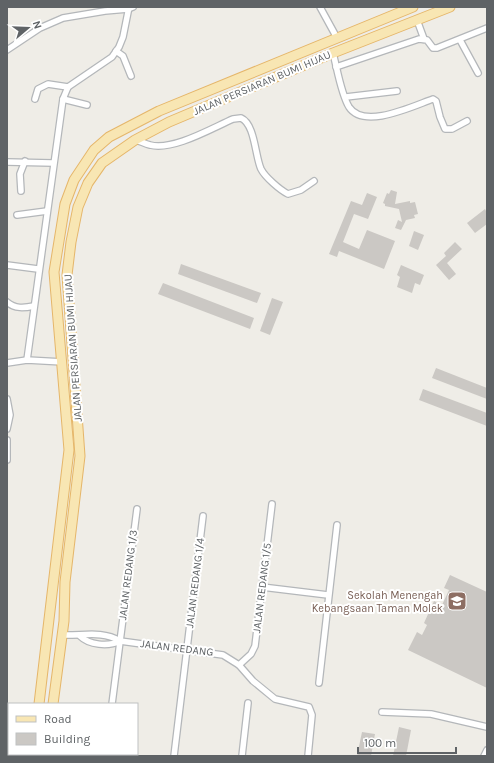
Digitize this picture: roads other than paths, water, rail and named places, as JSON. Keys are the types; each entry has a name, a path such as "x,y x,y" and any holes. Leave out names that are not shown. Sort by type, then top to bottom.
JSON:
{"main road":[{"name":"JALAN PERSIARAN BUMI HIJAU","path":"39,703 69,450 63,362 54,281 58,240 65,204 74,180 94,150 109,137 159,111 413,7"},
{"name":"JALAN PERSIARAN BUMI HIJAU","path":"53,703 62,635 65,582 80,456 67,282 71,242 78,207 88,183 102,163 135,140 170,122 334,53 450,7"},
{"path":"52,602 54,630 62,635"},
{"path":"42,672 52,637 62,635"}],"street":[{"path":"320,7 337,38"},
{"path":"7,50 40,28 63,18 130,8 123,37 112,57 68,87 64,99 53,163 26,360"},
{"path":"417,20 424,39 435,48 460,40 487,28"},
{"path":"336,67 418,39 424,39"},
{"path":"460,40 478,73"},
{"path":"116,51 123,56 131,76"},
{"path":"334,53 336,67 349,107 357,114 368,117 377,117 433,100 436,101 445,129 452,129 467,121"},
{"path":"35,99 38,89 48,84 68,87"},
{"path":"346,97 397,91"},
{"path":"64,99 87,105"},
{"path":"135,140 151,145 164,145 180,142 233,119 241,118 248,123 261,169 278,188 288,194 294,193 314,180"},
{"path":"7,162 25,161 53,163"},
{"path":"21,190 20,174 25,161"},
{"path":"16,215 47,211"},
{"path":"7,265 38,269"},
{"path":"7,302 11,306 18,308 34,306"},
{"path":"7,363 26,360 63,362"},
{"path":"7,399 10,415 7,429"},
{"path":"7,440 7,460"},
{"name":"JALAN REDANG 1/5","path":"239,665 251,654 255,646 272,504"},
{"name":"JALAN REDANG 1/3","path":"112,703 137,509"},
{"name":"JALAN REDANG 1/4","path":"174,756 203,516"},
{"path":"319,683 337,525"},
{"path":"262,587 328,595"},
{"name":"JALAN REDANG","path":"62,635 80,636 86,633 113,637 120,641 219,654 228,657 239,665 253,681 275,699 307,706 311,709 312,715 308,756"},
{"name":"JALAN REDANG","path":"80,636 85,641 112,645 120,641"},
{"path":"242,756 248,703"},
{"path":"382,712 436,715 487,727"},
{"path":"484,756 487,750"}],"place":[{"name":"Sekolah Menengah Kebangsaan Taman Molek","path":"457,601"}]}
